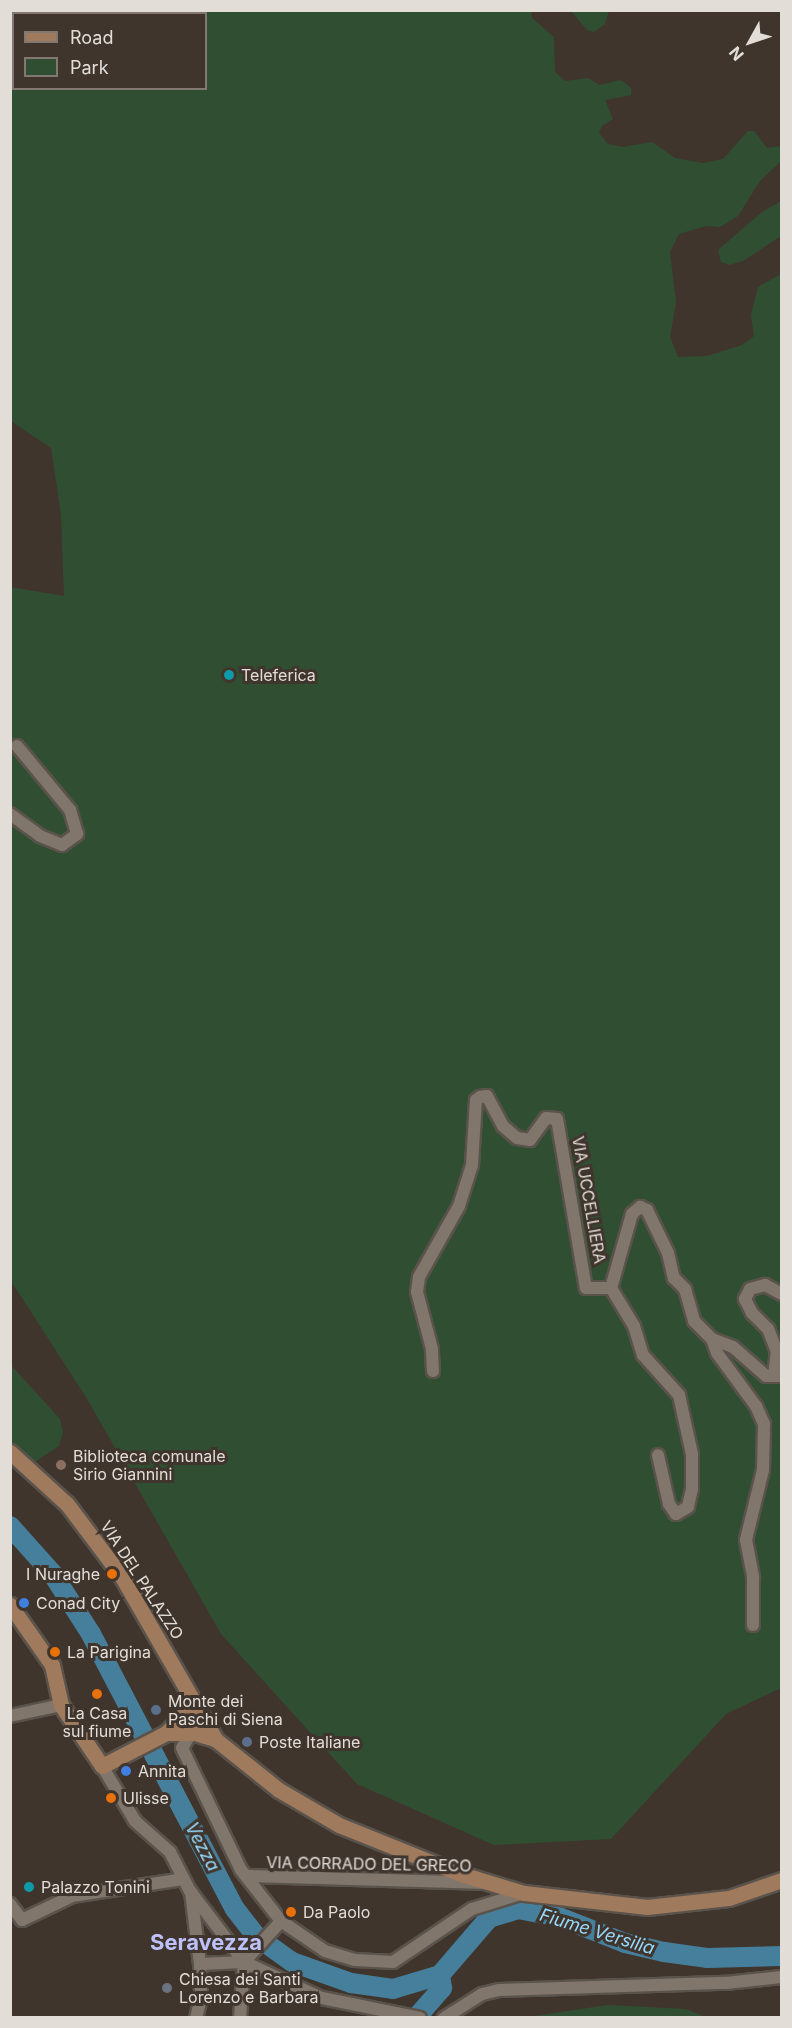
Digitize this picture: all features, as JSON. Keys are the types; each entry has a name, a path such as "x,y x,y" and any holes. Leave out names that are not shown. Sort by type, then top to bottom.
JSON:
{"main road":[{"name":"VIA DEL PALAZZO","path":"10,1452 67,1504 122,1576 200,1715 216,1739"},
{"path":"10,1605 52,1665 61,1705 102,1766 132,1753 166,1733 182,1716 200,1715 199,1725 191,1733"},
{"path":"166,1733 191,1733 216,1739 279,1790 339,1825 489,1884 524,1893 647,1907 729,1898 782,1880"}],"street":[{"path":"10,814 40,836 62,845 77,834 70,810 16,746"},
{"name":"VIA UCCELLIERA","path":"433,1371 432,1349 417,1292 419,1277 448,1232 459,1206 472,1165 476,1100 480,1097 486,1096 503,1126 517,1138 530,1140 546,1118 557,1119 586,1288 611,1288 632,1214 640,1207 646,1210 668,1253 674,1278 685,1289 694,1320 712,1339 733,1347 766,1376 778,1375 777,1352 768,1329 752,1313 745,1299 750,1289 765,1285 782,1294"},
{"path":"611,1288 634,1326 643,1355 679,1395 692,1454 692,1489 688,1507 676,1514 669,1504 658,1455"},
{"path":"712,1339 717,1353 756,1406 764,1424 763,1470 746,1540 753,1577 753,1625"},
{"path":"10,1716 61,1705"},
{"path":"191,1733 182,1748 241,1870 248,1876 279,1923 325,1952 355,1960 393,1962 472,1909 524,1893"},
{"path":"102,1766 135,1821 170,1852 190,1891 248,1958 322,1998 390,2014 420,2018"},
{"name":"VIA CORRADO DEL GRECO","path":"248,1876 489,1884"},
{"path":"10,1904 22,1920 72,1896 183,1879"},
{"path":"190,1891 200,1964 201,1998 196,2018"},
{"path":"240,2018 248,1958 279,1923"},
{"path":"200,1964 248,1958"},
{"path":"444,2018 482,1994 499,1990 615,1983 726,1983 782,1977"}],"green space":[{"path":"11,11 531,11 532,18 554,37 555,72 565,81 588,78 599,85 621,80 631,88 631,95 605,100 613,119 602,126 599,133 608,144 623,147 652,142 675,158 703,163 723,159 748,131 754,131 767,148 781,146 781,161 760,181 738,216 720,227 706,226 679,234 670,252 676,302 670,337 678,357 707,356 742,345 754,336 751,315 758,287 781,274 781,1688 726,1714 611,1839 494,1845 357,1784 221,1634 86,1397 11,1281 10,587 64,596 61,515 51,448 11,421"},
{"path":"571,11 609,11 605,24 594,32 587,30"},
{"path":"781,201 781,236 743,261 729,265 721,262 718,250 762,212"},
{"path":"10,1364 60,1419 63,1432 59,1446 33,1463 11,1444"},
{"path":"608,2005 686,2009 705,2017 527,2017"}],"waterway":[{"name":"Vezza","path":"10,1526 52,1573 91,1634 235,1909 256,1936 292,1962 351,1983 393,1989 440,1975"},
{"name":"Fiume Versilia","path":"440,1975 489,1918 518,1909 559,1917 625,1943 664,1952 707,1958 782,1956"},
{"path":"416,2018 442,1988 440,1975"}],"place":[{"name":"Teleferica","path":"229,675"},
{"name":"Biblioteca comunale Sirio Giannini","path":"61,1465"},
{"name":"I Nuraghe","path":"112,1574"},
{"name":"Conad City","path":"24,1603"},
{"name":"La Parigina","path":"55,1652"},
{"name":"La Casa sul fiume","path":"97,1694"},
{"name":"Monte dei Paschi di Siena","path":"156,1710"},
{"name":"Poste Italiane","path":"247,1742"},
{"name":"Annita","path":"126,1771"},
{"name":"Ulisse","path":"111,1798"},
{"name":"Palazzo Tonini","path":"29,1887"},
{"name":"Da Paolo","path":"291,1912"},
{"name":"Chiesa dei Santi Lorenzo e Barbara","path":"167,1988"}],"district":[{"name":"Seravezza","path":"206,1943"}]}
